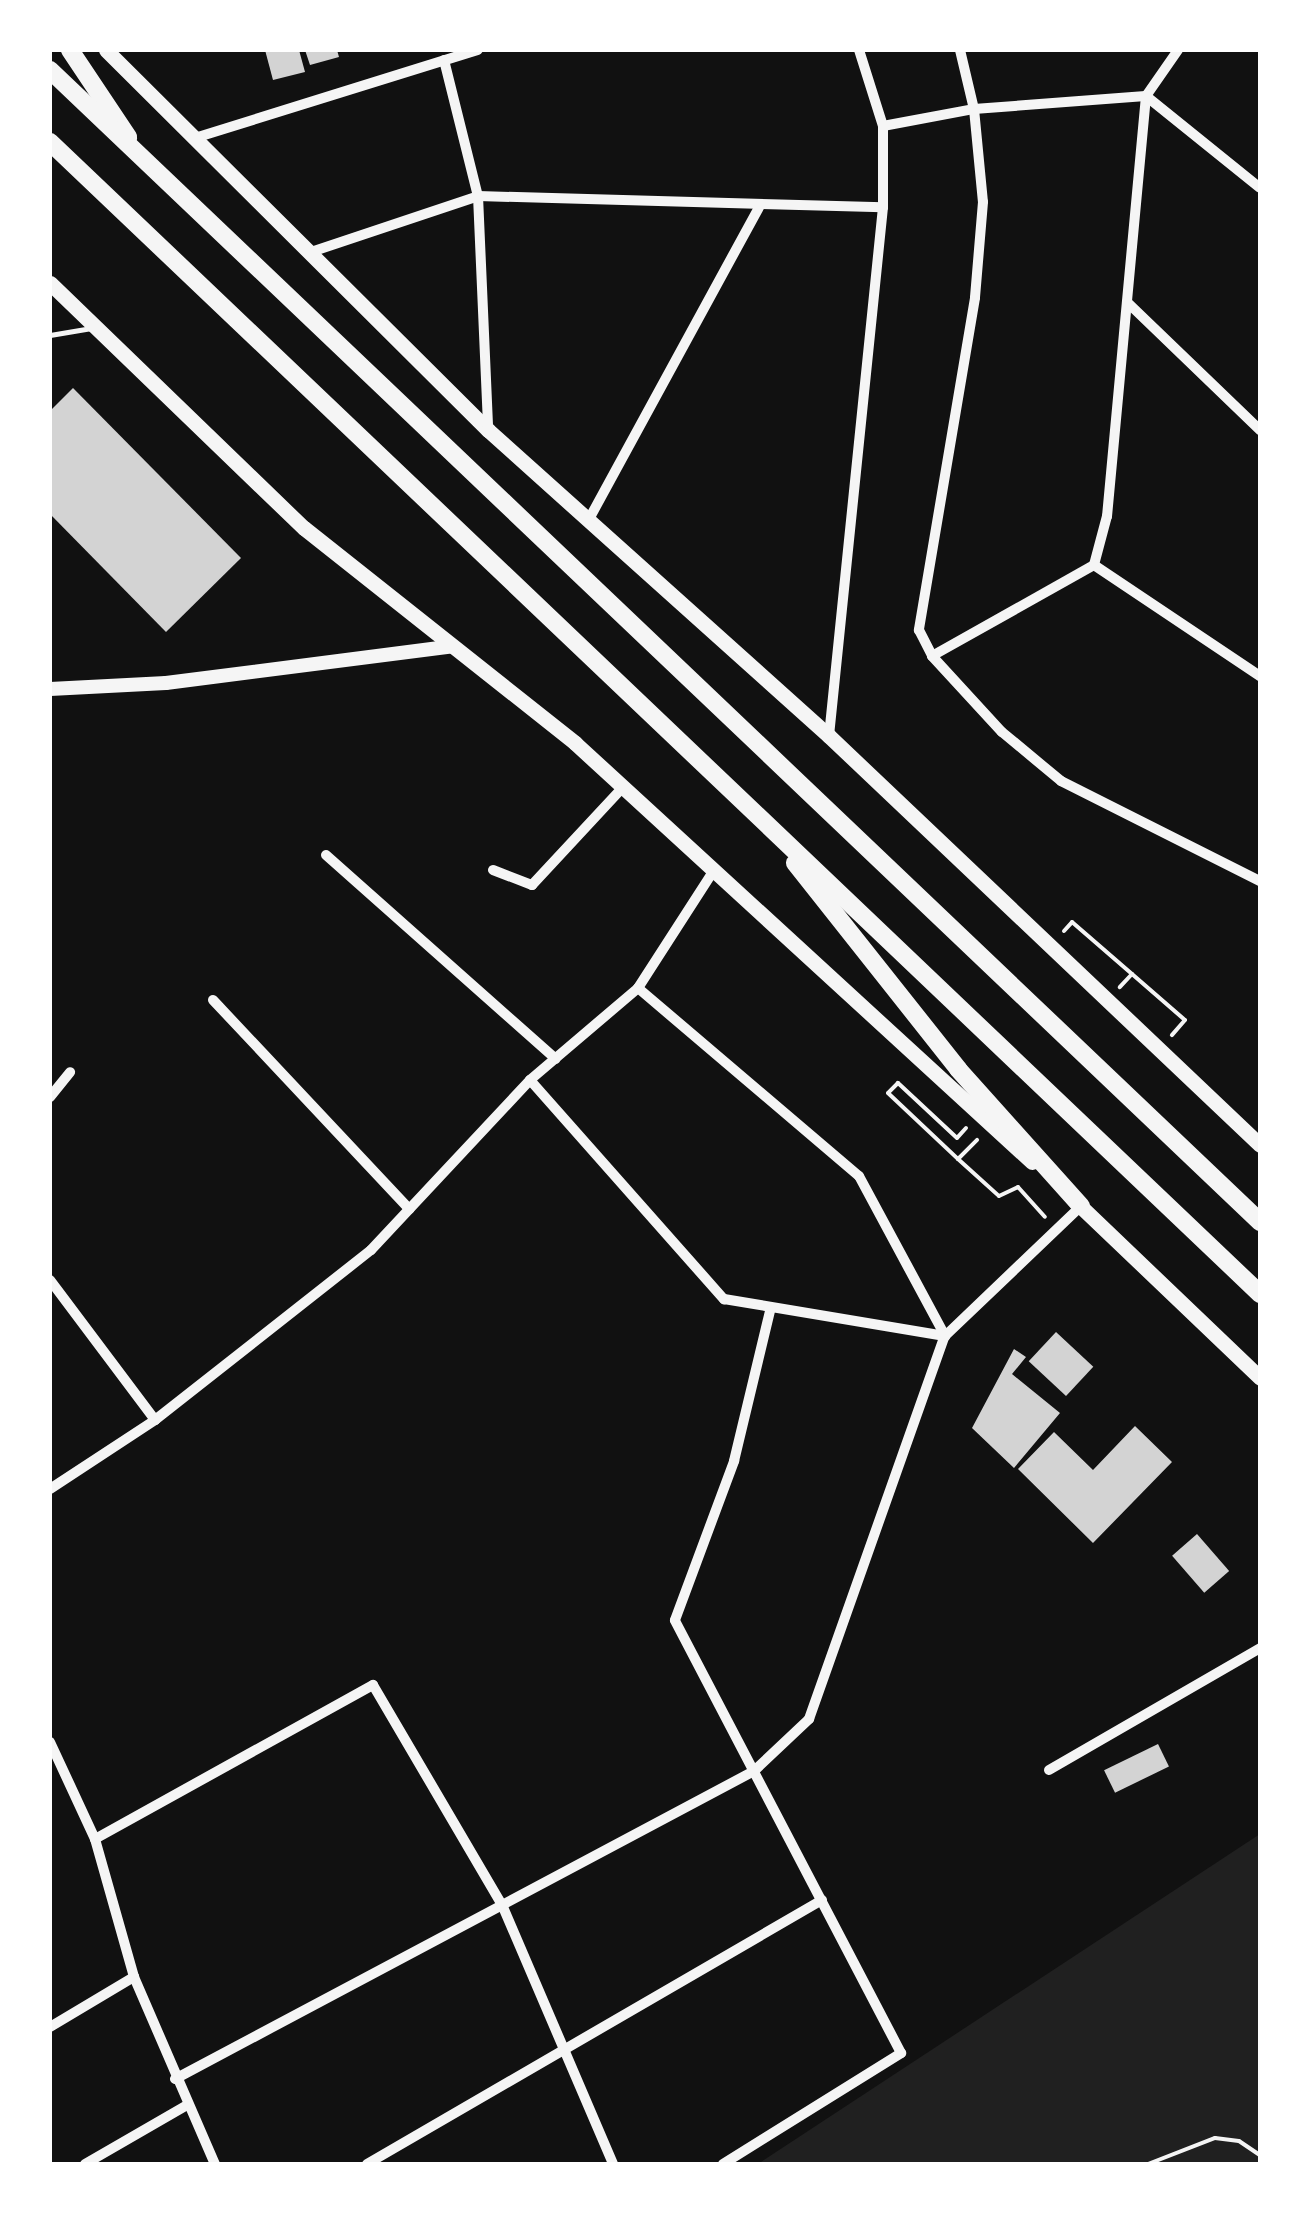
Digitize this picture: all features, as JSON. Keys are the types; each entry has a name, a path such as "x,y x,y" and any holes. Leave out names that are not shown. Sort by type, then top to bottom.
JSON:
{"highway":[{"path":"70,50 135,150"},
{"path":"50,70 1257,1218"},
{"path":"50,142 1260,1294"},
{"path":"765,823 958,1069 1081,1206"}],"main road":[{"path":"106,50 198,137 488,430 829,736 1260,1146"},
{"path":"50,283 304,528 622,788 1081,1206 1260,1378"},
{"path":"50,689 166,683 453,646"}],"street":[{"path":"198,137 478,50"},
{"path":"829,736 883,207 883,126 859,50"},
{"path":"960,50 974,109 983,202 975,298 918,630 932,656 1002,732 1061,781 1260,881"},
{"path":"932,656 1094,565 1108,516 1146,96 1178,50"},
{"path":"444,60 478,196 488,430"},
{"path":"883,126 974,109 1146,96 1260,188"},
{"path":"311,252 478,196 883,207"},
{"path":"588,521 761,204"},
{"path":"1127,302 1260,430"},
{"path":"1094,565 1260,676"},
{"path":"493,870 532,885 622,788"},
{"path":"326,855 556,1058"},
{"path":"50,1489 155,1420 371,1250 530,1080 638,988 712,873"},
{"path":"638,988 859,1176 945,1336"},
{"path":"213,1000 409,1208"},
{"path":"50,1097 70,1072"},
{"path":"530,1080 724,1299 945,1336"},
{"path":"175,2079 754,1771 809,1719 945,1336 1081,1206"},
{"path":"50,1280 155,1420"},
{"path":"723,2164 901,2052 676,1620 734,1461 771,1307"},
{"path":"1049,1770 1260,1648"},
{"path":"95,1839 373,1684 502,1908 613,2164"},
{"path":"50,1742 95,1839 134,1977 215,2164"},
{"path":"367,2164 822,1900"},
{"path":"50,2027 134,1977"},
{"path":"85,2164 187,2105"}],"lane":[{"path":"50,336 95,327"}],"path":[{"path":"1132,974 1185,1020"},
{"path":"958,1160 999,1196 1018,1187 1054,1228"},
{"path":"1148,2164 1216,2138 1239,2141 1260,2155"}],"shaded area":[{"path":"1260,1834 1260,2164 758,2164"}],"building":[{"path":"265,50 299,50 305,72 273,80"},
{"path":"305,50 337,50 339,57 310,65"},
{"path":"73,388 241,558 166,632 50,514 50,411"},
{"path":"1056,1332 1093,1367 1066,1396 1029,1361"},
{"path":"1014,1349 1026,1357 1012,1374 1060,1413 1014,1468 972,1428"},
{"path":"1135,1426 1172,1462 1093,1543 1018,1469 1054,1432 1093,1470"},
{"path":"1197,1534 1229,1571 1204,1593 1172,1556"},
{"path":"1158,1744 1169,1766 1115,1793 1104,1770"}]}
